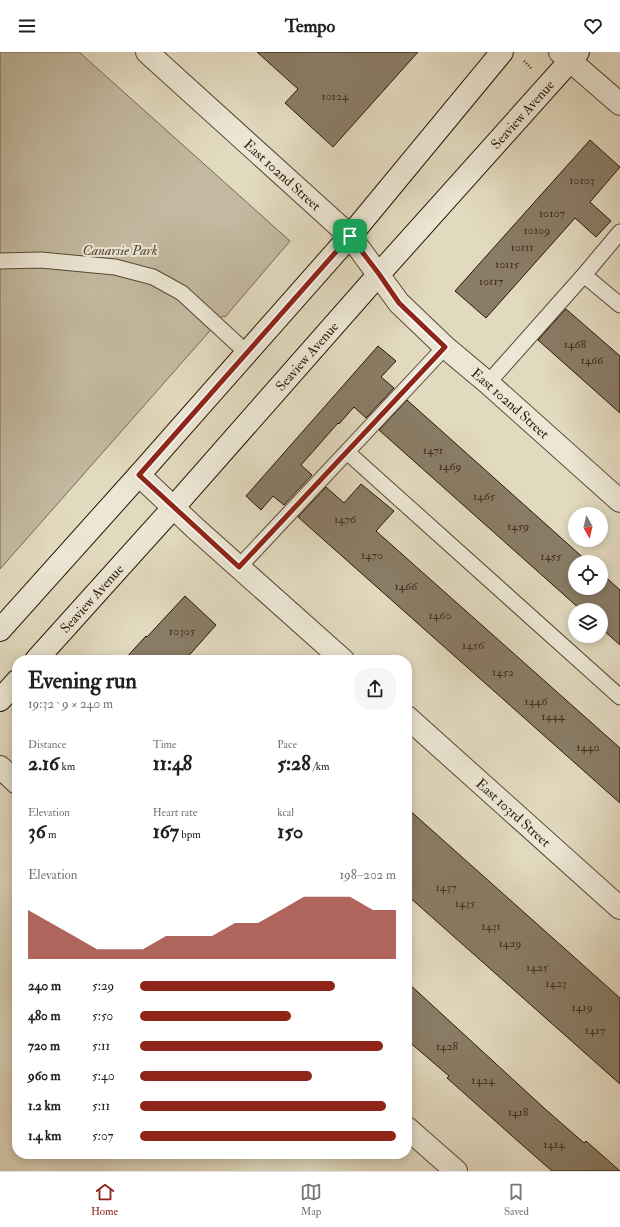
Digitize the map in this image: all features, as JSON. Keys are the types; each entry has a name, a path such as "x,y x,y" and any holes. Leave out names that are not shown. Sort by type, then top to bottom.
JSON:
{"street":[{"name":"East 102nd Street","path":"147,52 350,236 399,303 445,347 488,383 620,501"},
{"path":"0,630 350,236 502,52"},
{"path":"569,55 620,104"},
{"name":"Seaview Avenue","path":"41,655 173,508 569,55"},
{"path":"139,475 173,508 337,655"},
{"path":"0,700 12,687"},
{"name":"East 103rd Street","path":"412,721 620,908"},
{"path":"0,768 12,778"},
{"path":"412,1132 456,1171"}],"lane":[{"path":"488,383 620,232"},
{"path":"0,260 41,260 115,267 153,277 182,293 247,353"},
{"path":"584,275 620,305"},
{"path":"239,567 445,347"},
{"path":"347,452 620,697"}],"path":[{"path":"522,59 531,68"}],"green space":[{"name":"Canarsie Park","path":"0,52 79,52 290,241 225,317 223,316 0,569"}],"building":[{"path":"257,52 418,52 333,147 285,103 298,89"},
{"path":"590,140 620,167 590,202 611,221 596,237 575,218 486,318 455,291"},
{"path":"566,309 620,356 620,413 538,340"},
{"path":"378,346 396,361 381,377 394,388 366,418 354,407 301,465 312,475 284,505 273,496 261,510 246,496"},
{"path":"407,400 568,544 568,547 571,547 580,555 568,555 568,595 608,595 608,579 620,590 620,645 608,634 608,603 573,603 379,430"},
{"path":"361,484 394,511 376,531 620,748 620,803 298,517 326,487 344,503"},
{"path":"185,596 216,625 189,655 129,655 146,636 147,637"},
{"path":"412,812 620,998 620,1084 412,899"},
{"path":"412,987 544,1108 584,1143 586,1141 620,1171 552,1171 447,1078 449,1076 412,1044"}],"route":[{"path":"350,236 399,303 445,347 239,567 173,508 139,475 350,236"}]}
